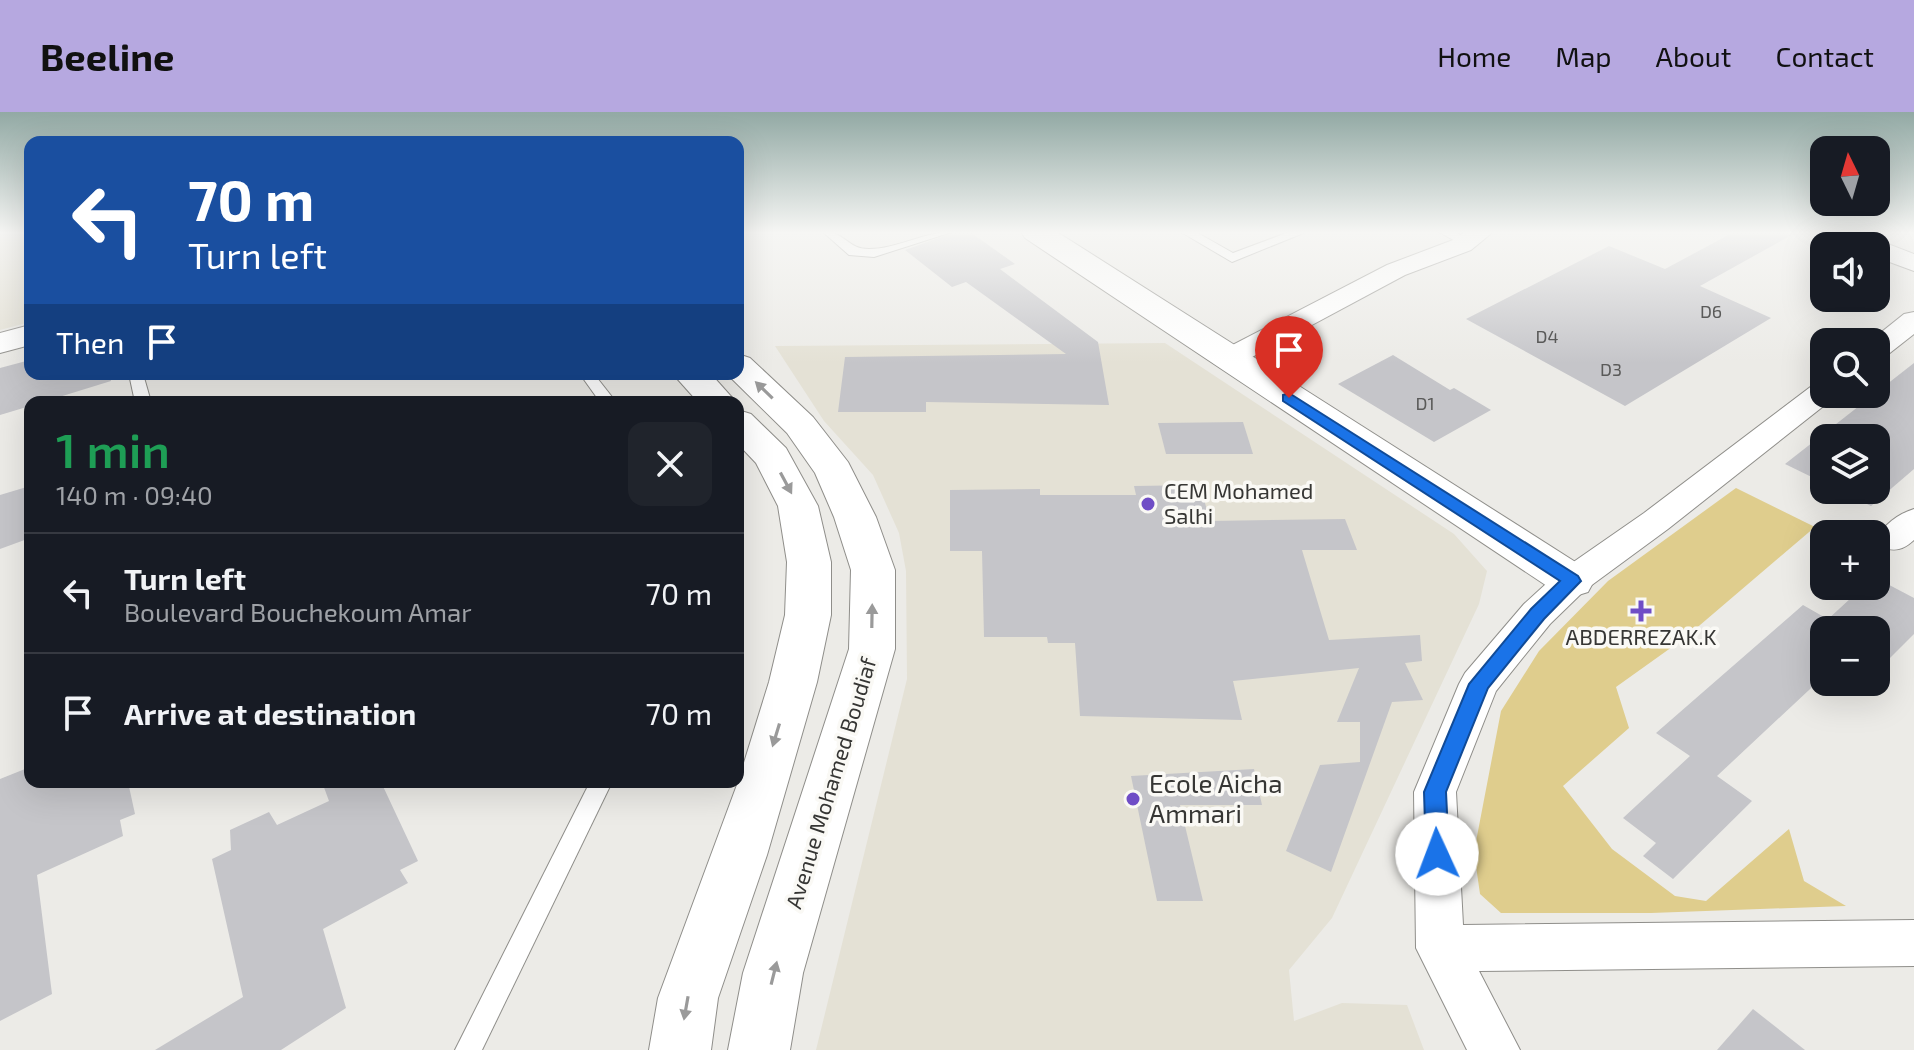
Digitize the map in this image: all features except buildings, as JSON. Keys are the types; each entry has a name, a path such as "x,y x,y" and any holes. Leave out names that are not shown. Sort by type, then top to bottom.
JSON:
{"main road":[{"path":"1104,276 1572,581"},
{"path":"0,343 24,337"},
{"name":"Avenue Mohamed Boudiaf","path":"744,371 800,425 834,471 873,570 872,649 773,973 759,1050"},
{"path":"697,380 712,396"},
{"path":"680,1050 688,998 743,841 793,682 808,615 809,562 798,506 772,457 744,428"}],"street":[{"path":"1231,357 1385,276"},
{"path":"1890,339 1914,320"},
{"path":"1494,1050 1440,948 1435,792 1479,684 1537,614 1572,581 1656,521 1810,402"},
{"path":"1440,948 1914,943"}],"lane":[{"path":"468,1050 598,788"}],"shaded area":[{"path":"0,276 24,276 24,324 0,330"},
{"name":"Ecole Aicha Ammari","path":"1165,343 1454,534 1487,571 1479,604 1332,918 1289,970 1294,1021 1342,1003 1407,1005 1424,1050 816,1050 907,679 906,571 899,533 873,475 824,421 775,346"},
{"path":"1736,488 1810,525 1810,531 1686,637 1616,687 1629,728 1563,786 1612,849 1675,896 1706,901 1789,829 1804,881 1846,906 1651,913 1501,913 1480,894 1474,852 1501,711 1539,651 1608,581"}],"place":[{"name":"CEM Mohamed Salhi","path":"1148,504"},
{"name":"ABDERREZAK.K","path":"1641,611"},
{"name":"Ecole Aicha Ammari","path":"1133,799"}],"route":[{"path":"1289,398 1572,581 1537,614 1479,684 1435,792 1437,854"}]}
